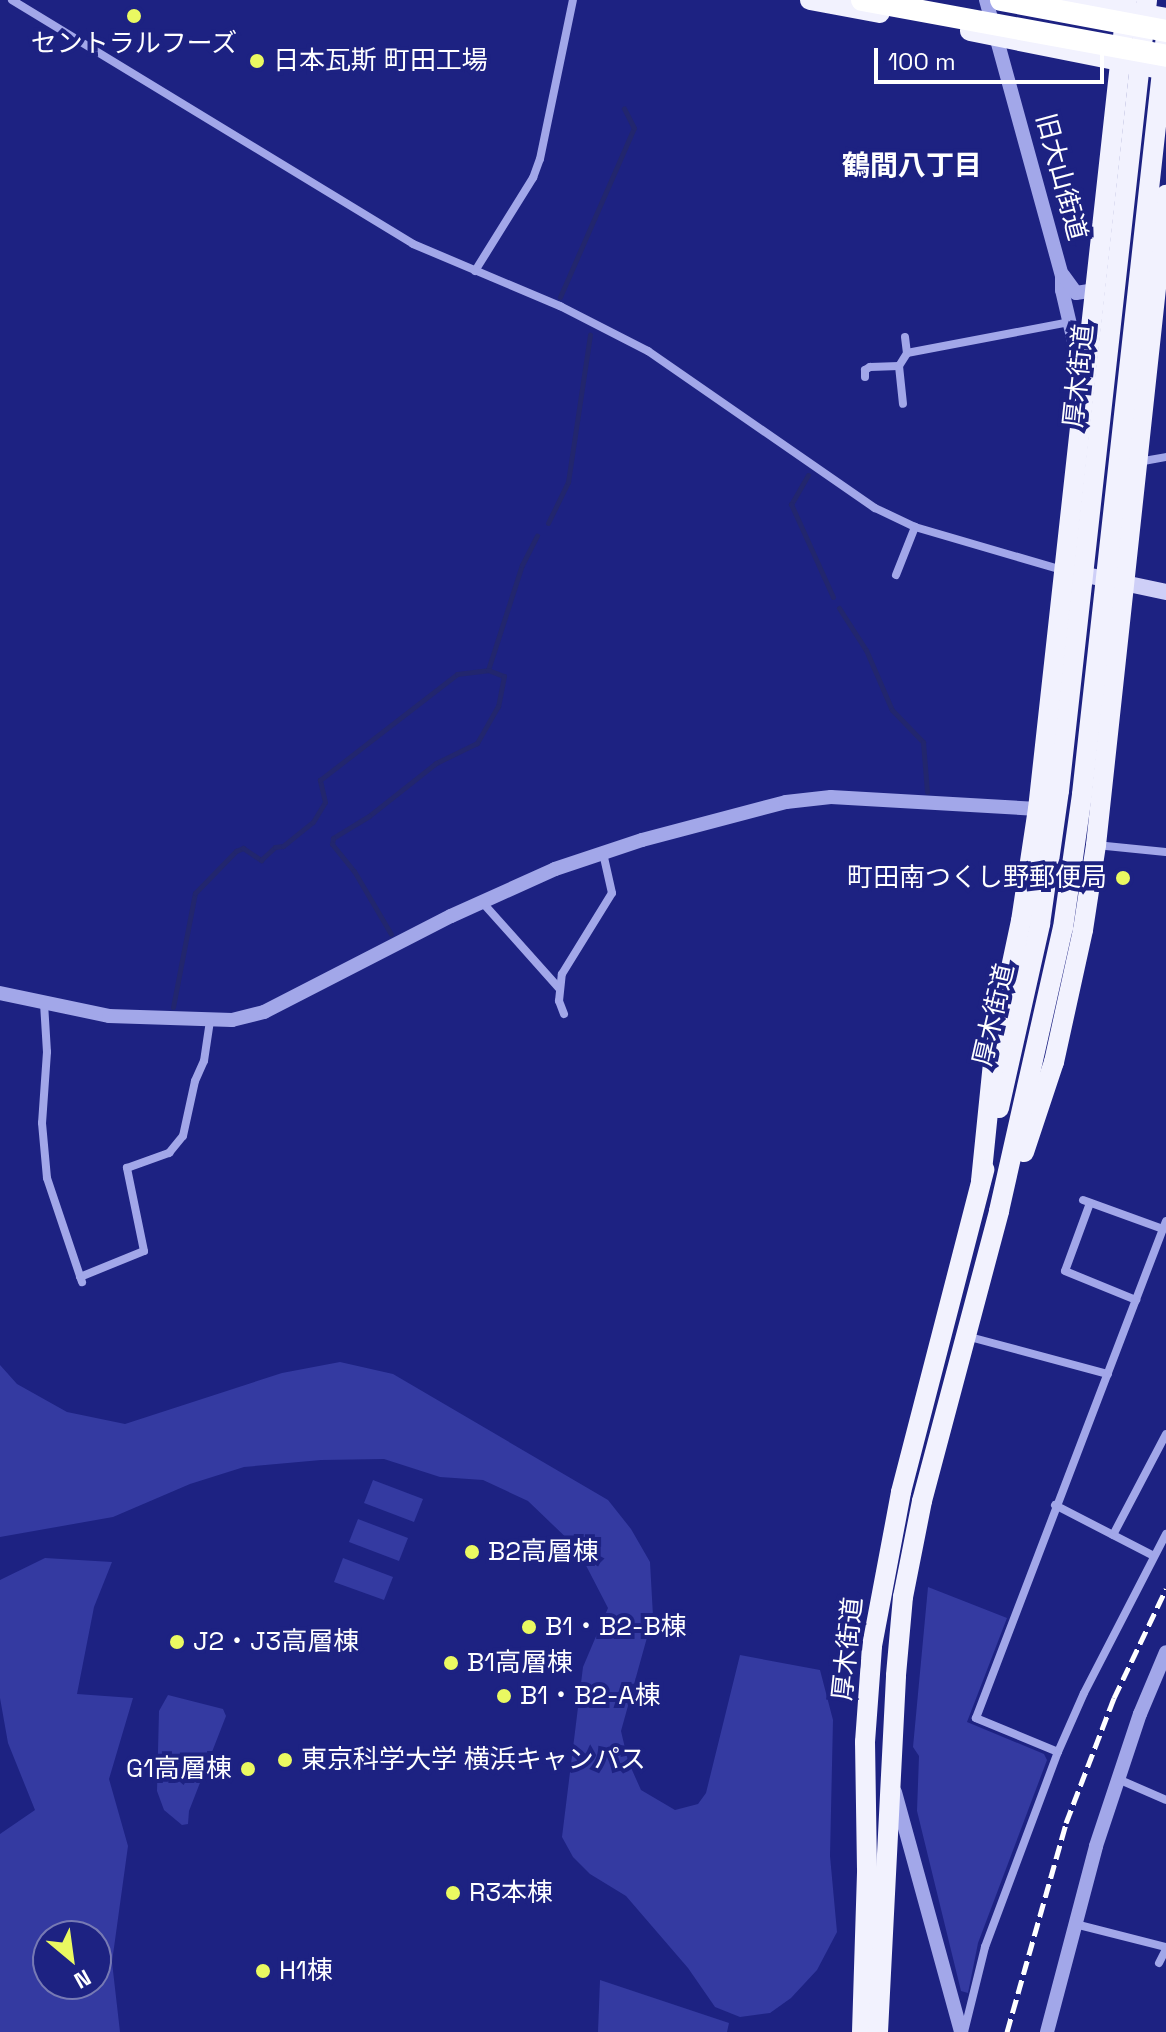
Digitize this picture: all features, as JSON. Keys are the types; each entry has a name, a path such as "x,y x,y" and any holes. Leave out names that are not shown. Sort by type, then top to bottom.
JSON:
{"highway":[{"path":"810,0 1166,70"},
{"path":"862,0 1166,56"},
{"path":"1001,0 1166,33"},
{"path":"1065,0 1127,6 1166,18"},
{"name":"厚木街道","path":"878,2032 871,2009 865,1742 872,1646 901,1492 981,1181 1040,924 1059,791 1147,0"},
{"path":"981,1181 995,1043 1021,921 1038,809 1127,6"},
{"name":"厚木街道","path":"862,2032 871,2009 903,1597 922,1501 999,1211 1063,928 1082,794 1166,33"},
{"path":"1113,135 1126,126 1158,131 1166,136"},
{"path":"999,1211 1028,1142 1054,1062 1083,930 1102,795 1166,195"},
{"path":"1038,809 1076,812 1096,804 1102,795"}],"main road":[{"path":"1066,571 1166,592"}],"street":[{"path":"12,0 413,244 560,306 648,351 875,508 915,527 1066,571"},
{"path":"475,271 533,178 540,159 573,0"},
{"name":"旧大山街道","path":"986,0 1062,275 1076,350 1088,372"},
{"path":"1062,275 1076,293 1096,290"},
{"path":"907,353 1069,322"},
{"path":"903,404 899,366 907,353 905,337"},
{"path":"865,377 865,370 870,367 899,366"},
{"path":"1137,462 1166,457"},
{"path":"896,575 915,527"},
{"path":"0,993 109,1016 210,1021 264,1012 481,902 603,853 809,798 1038,809"},
{"path":"1096,845 1166,852"},
{"path":"559,988 571,957 612,893 603,853"},
{"path":"481,902 559,988 564,1014"},
{"path":"44,1003 47,1052 42,1123 47,1178 81,1280 144,1251 127,1168 169,1153 183,1136 195,1081 206,1052 210,1021"},
{"path":"1058,1752 976,1718 1055,1505 1108,1374 1136,1300 1164,1225 1086,1201 1065,1271 1136,1300"},
{"path":"965,1336 1108,1374"},
{"path":"1113,1535 1166,1434"},
{"path":"1055,1505 1154,1556"},
{"path":"963,2032 985,1947 1058,1752 1084,1693 1166,1534"},
{"path":"1047,2032 1118,1779 1166,1652"},
{"path":"1118,1779 1166,1800"},
{"path":"891,1781 963,2032"},
{"path":"1075,1924 1166,1948 1159,1963"}],"shaded area":[{"path":"340,1362 393,1374 608,1500 631,1529 650,1562 653,1616 621,1731 628,1761 641,1790 675,1810 698,1804 706,1793 740,1655 820,1670 833,1720 830,1856 837,1932 817,1970 791,1998 770,2013 740,2017 715,2007 688,1968 626,1896 590,1874 573,1857 562,1837 583,1667 608,1608 577,1548 528,1501 483,1480 440,1477 384,1459 321,1460 244,1467 190,1484 113,1517 0,1537 0,1365 17,1384 67,1412 125,1424 282,1373"},
{"path":"373,1480 423,1499 414,1522 364,1503"},
{"path":"358,1519 408,1538 399,1561 349,1542"},
{"path":"45,1558 112,1562 94,1607 77,1694 133,1698 109,1779 128,1846 112,1962 120,2032 0,2032 0,1834 35,1810 8,1743 0,1698 0,1580"},
{"path":"343,1558 393,1577 384,1600 334,1582"},
{"path":"928,1587 1007,1618 967,1722 1044,1754 1047,1760 978,1943 968,1993 961,1991 917,1811 919,1756 913,1747"},
{"path":"168,1695 223,1709 226,1716 189,1811 188,1824 182,1825 164,1810 157,1791 159,1711"},
{"path":"600,1980 729,2023 727,2032 598,2032"}],"waterway":[{"path":"560,297 634,128 624,108"},
{"path":"548,523 568,482 590,335"},
{"path":"808,475 791,504 833,597"},
{"path":"488,670 522,565 537,536"},
{"path":"839,608 866,650 892,710 923,742 927,792"},
{"path":"173,1007 195,893 236,851 243,848 261,860 313,822 325,802 320,780 457,674 488,670 504,676 498,706 477,743 436,763 369,816 333,838 332,844 354,871 391,934"}],"railway":[{"path":"1007,2032 1066,1823 1114,1698 1166,1589"}],"place":[{"name":"セントラルフーズ","path":"134,16"},
{"name":"日本瓦斯 町田工場","path":"257,61"},
{"name":"町田南つくし野郵便局","path":"1123,878"},
{"name":"B2高層棟","path":"472,1552"},
{"name":"B1・B2-B棟","path":"529,1627"},
{"name":"J2・J3高層棟","path":"177,1642"},
{"name":"B1高層棟","path":"451,1663"},
{"name":"B1・B2-A棟","path":"504,1696"},
{"name":"東京科学大学 横浜キャンパス","path":"285,1760"},
{"name":"G1高層棟","path":"248,1769"},
{"name":"R3本棟","path":"453,1893"},
{"name":"H1棟","path":"263,1971"}],"district":[{"name":"鶴間八丁目","path":"912,165"}]}
